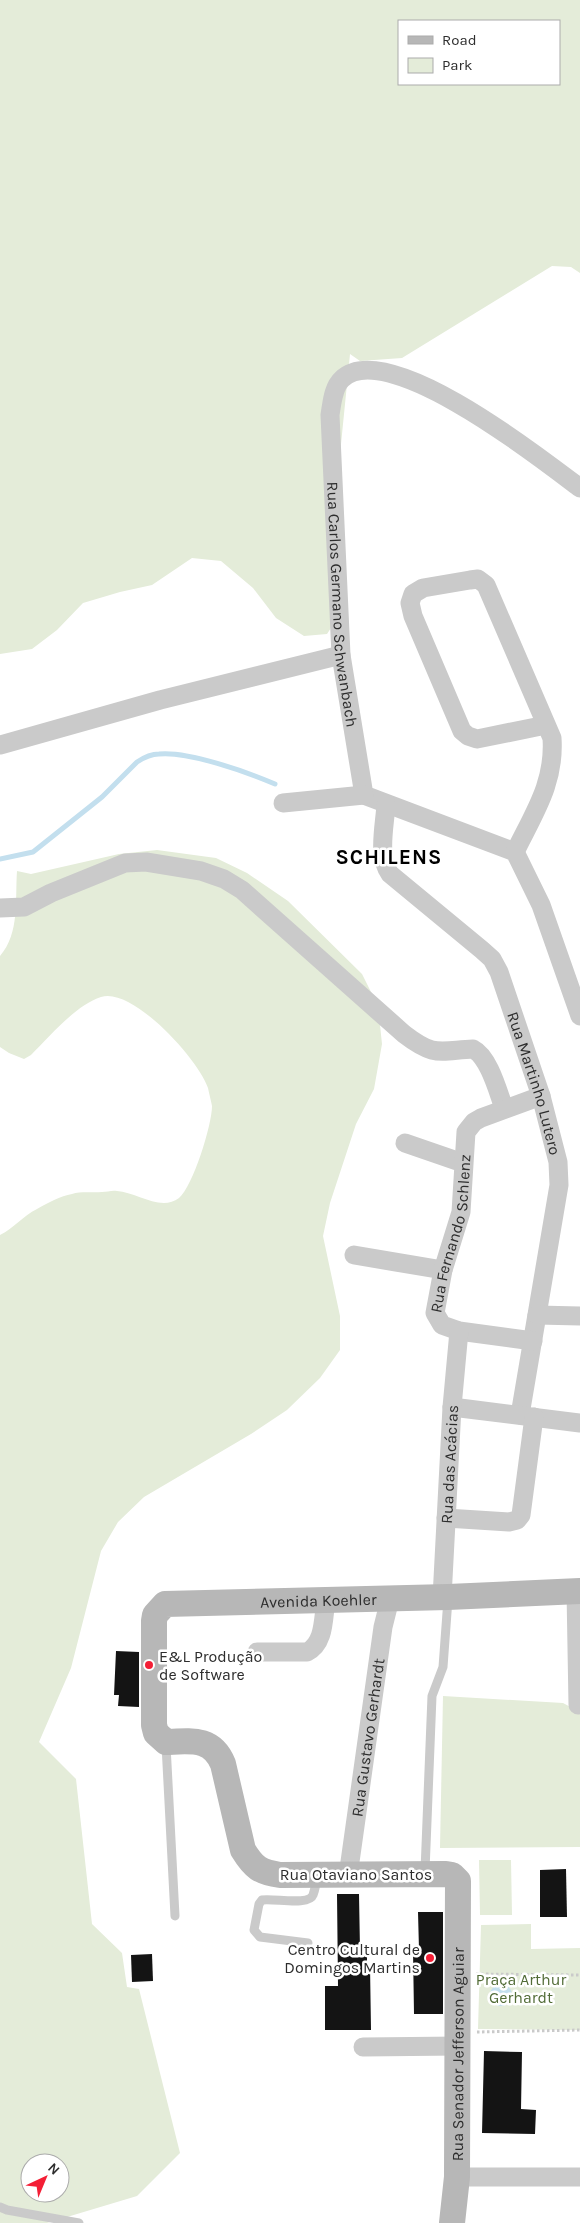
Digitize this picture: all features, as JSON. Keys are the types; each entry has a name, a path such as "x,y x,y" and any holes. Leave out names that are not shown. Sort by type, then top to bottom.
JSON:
{"street":[{"name":"Rua Carlos Germano Schwanbach","path":"364,795 341,656 330,414 336,386 342,378 355,372 371,370 396,374 430,387 534,453 580,488"},
{"path":"515,852 540,801 554,760 552,738 486,585 478,579 423,588 413,594 410,603 413,616 462,731 468,736 482,739 546,725"},
{"path":"0,745 160,700 341,656"},
{"path":"283,803 364,795 515,852 541,905 580,1016"},
{"name":"Rua Martinho Lutero","path":"386,804 383,857 385,867 390,874 492,959 507,993 541,1096 560,1175 533,1341 521,1515 517,1520 509,1522 446,1518"},
{"path":"0,908 24,907 51,893 125,863 146,862 200,870 224,879 242,890 280,922 404,1034 420,1046 432,1052 473,1050 478,1052 487,1065 504,1108"},
{"name":"Rua Fernando Schlenz","path":"533,1341 458,1330 442,1325 435,1313 443,1270 461,1212 464,1142 469,1127 481,1118 504,1108 541,1096"},
{"path":"405,1143 463,1164"},
{"path":"354,1255 443,1270"},
{"path":"537,1315 580,1316"},
{"name":"Rua das Acácias","path":"445,1598 446,1518 458,1330"},
{"path":"452,1406 580,1423"},
{"path":"578,1591 578,1705"},
{"name":"Avenida Koehler","path":"166,1742 156,1733 154,1708 154,1621 155,1615 165,1604 445,1598 578,1591"},
{"name":"Rua Gustavo Gerhardt","path":"348,1876 383,1627 390,1599"},
{"path":"257,1652 306,1652 312,1649 320,1636 326,1600"},
{"name":"Rua Otaviano Santos","path":"166,1742 202,1742 218,1753 223,1764 243,1850 262,1872 280,1875 317,1876 452,1875 458,1880 459,1886"},
{"name":"Rua Senador Jefferson Aguiar","path":"452,2223 457,2177 459,1886"},
{"path":"363,2047 459,2039"},
{"path":"457,2177 580,2177"}],"lane":[{"path":"425,1874 432,1696 443,1667 445,1598"},
{"path":"166,1742 175,1916"},
{"path":"308,1943 260,1937 254,1930 258,1904 262,1900 302,1901 310,1899 313,1896 317,1876"},
{"path":"0,2207 20,2213 78,2223"}],"path":[{"path":"458,1974 580,1975"},
{"path":"459,2039 580,2030"}],"green space":[{"path":"0,0 580,0 580,273 571,267 552,266 402,358 360,361 350,354 340,454 346,605 327,634 304,636 276,618 253,588 221,561 192,558 152,585 83,603 57,630 32,649 0,654"},
{"path":"157,850 216,858 247,873 288,901 362,974 378,1006 382,1044 374,1089 356,1124 330,1203 323,1236 340,1316 340,1350 320,1378 287,1410 251,1434 144,1497 118,1522 101,1551 71,1668 39,1742 76,1779 92,1924 122,1953 127,1987 139,1989 180,2153 137,2196 47,2223 0,2223 0,1235 41,1207 75,1193 124,1192 164,1203 172,1202 179,1198 196,1169 209,1127 212,1106 208,1088 202,1076 192,1060 178,1044 146,1014 130,1003 114,997 101,997 82,1007 31,1055 24,1059 0,1047 0,956 11,937 14,926 17,871 31,874 119,854"},
{"path":"443,1696 563,1703 580,1712 580,1847 440,1848"},
{"path":"479,1860 511,1860 512,1915 480,1915"},
{"name":"Praça Arthur Gerhardt","path":"531,1924 531,1949 580,1948 580,2030 478,2029 481,1925"}],"water":[{"path":"501,1984 509,1987 512,1995 509,2003 501,2006 493,2003 490,1995 493,1987"}],"building":[{"path":"116,1651 139,1652 139,1707 118,1706 119,1695 114,1695"},
{"path":"566,1869 567,1917 540,1917 540,1870"},
{"path":"337,1894 359,1894 360,1950 367,1950 367,1965 370,1965 371,2030 325,2030 325,1986 338,1986"},
{"path":"418,1912 443,1912 443,2014 414,2014 413,1950 419,1950"},
{"path":"152,1954 153,1981 132,1982 131,1955"},
{"path":"484,2051 522,2052 521,2109 536,2110 535,2134 482,2133"}],"waterway":[{"path":"0,859 33,852 102,797 137,762 150,755 171,754 201,759 234,768 275,784"}],"place":[{"name":"E&L Produção de Software","path":"149,1665"},
{"name":"Centro Cultural de Domingos Martins","path":"430,1958"}],"district":[{"name":"SCHILENS","path":"389,857"}]}
